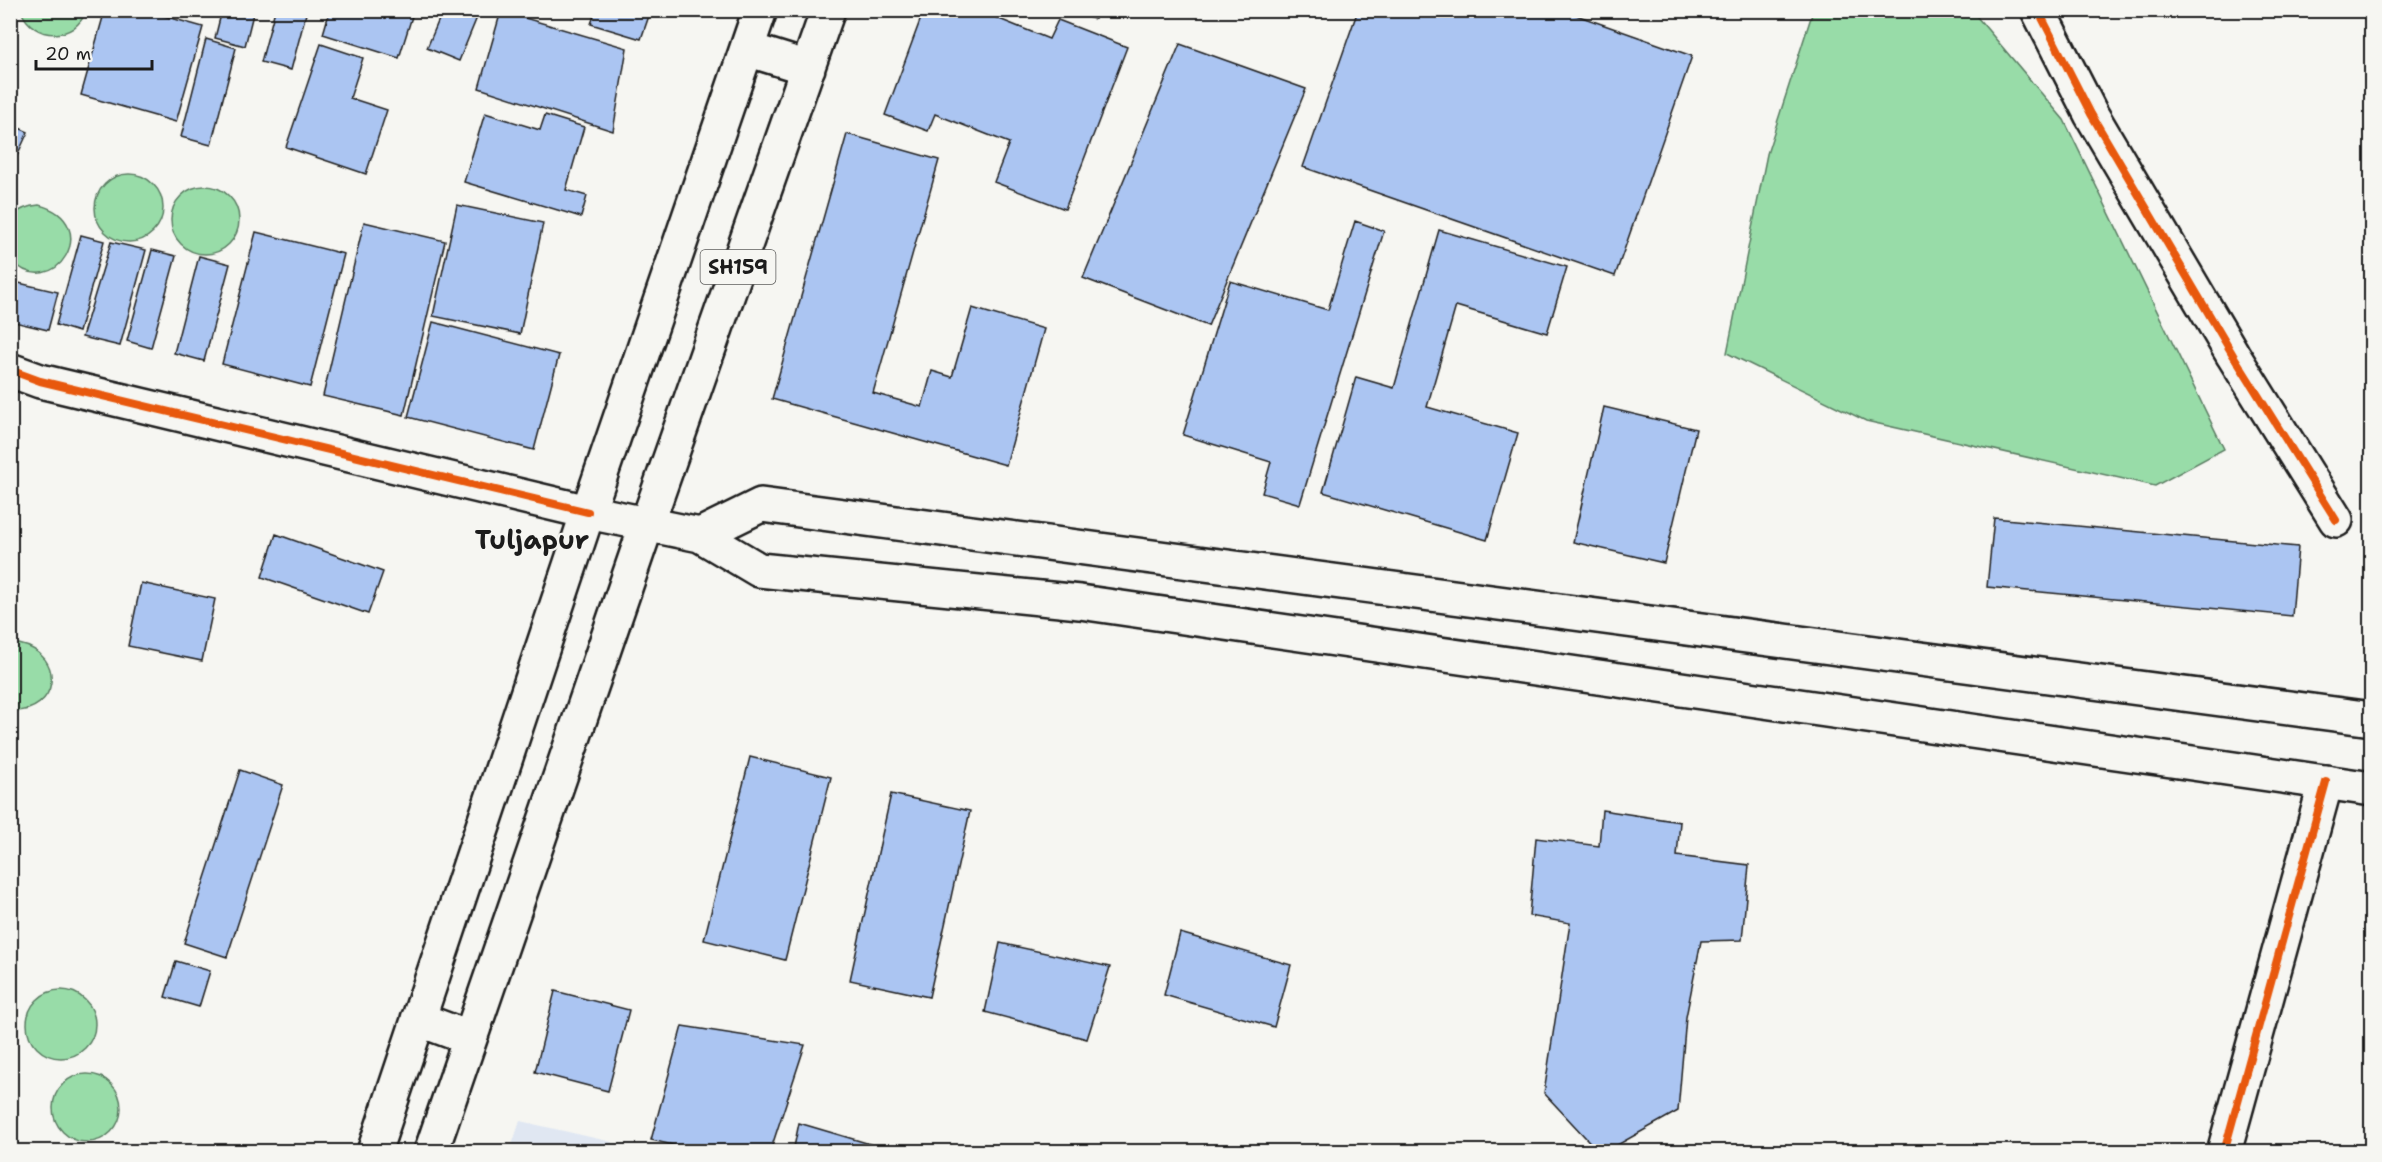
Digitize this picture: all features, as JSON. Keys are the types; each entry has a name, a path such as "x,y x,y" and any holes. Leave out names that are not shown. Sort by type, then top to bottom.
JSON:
{"main road":[{"name":"SH159","path":"588,512 760,10"},
{"name":"SH159","path":"647,524 828,10"},
{"path":"2038,10 2097,124 2233,355 2337,520"},
{"path":"747,49 808,68"},
{"path":"10,370 40,381 588,512 700,535 759,570 1080,602 2372,789"},
{"path":"700,535 761,505 2372,719"},
{"path":"374,1152 588,512"},
{"path":"431,1152 647,524"},
{"path":"2224,1152 2326,782"},
{"path":"418,1019 469,1038"}],"shaded area":[{"path":"520,1121 612,1142 610,1151 510,1151"}],"green space":[{"path":"21,11 86,11 81,21 73,28 64,33 54,34 35,28"},
{"path":"1813,11 1972,11 2064,120 2224,449 2155,486 1866,421 1727,353 1767,154"},
{"path":"129,174 142,177 153,184 160,195 163,208 160,221 153,232 142,239 129,242 116,239 105,232 98,221 95,208 98,195 105,184 116,177"},
{"path":"205,186 218,189 229,196 236,207 239,220 236,233 229,244 218,251 205,254 192,251 181,244 174,233 171,220 174,207 181,196 192,189"},
{"path":"39,205 59,214 69,227 70,242 66,256 56,267 43,273 27,271 11,260 11,217 24,208"},
{"path":"19,644 34,650 45,659 50,670 51,682 47,694 39,703 27,709 11,711 11,645"},
{"path":"61,990 74,993 85,1000 92,1011 95,1024 92,1037 85,1048 74,1055 61,1058 48,1055 37,1048 30,1037 27,1024 30,1011 37,1000 48,993"},
{"path":"87,1074 100,1077 111,1084 118,1095 121,1108 118,1121 111,1132 100,1139 87,1142 74,1139 63,1132 56,1121 53,1108 56,1095 63,1084 74,1077"}],"building":[{"path":"105,10 143,10 203,27 176,122 81,95"},
{"path":"222,10 254,10 245,46 215,38"},
{"path":"275,10 307,10 291,70 261,62"},
{"path":"330,10 414,10 399,58 323,34"},
{"path":"443,10 480,10 459,61 427,48"},
{"path":"596,10 651,10 641,39 591,24"},
{"path":"924,10 977,10 1049,39 1058,20 1127,47 1065,209 994,182 1009,143 935,114 928,131 885,115"},
{"path":"1059,10 1097,10 1095,19"},
{"path":"1358,10 1562,10 1692,56 1615,276 1303,167"},
{"path":"501,11 627,48 613,131 479,88"},
{"path":"206,39 236,48 211,145 181,137"},
{"path":"321,44 363,58 350,98 387,110 366,174 286,147"},
{"path":"1180,44 1306,89 1208,326 1083,278"},
{"path":"485,113 540,130 545,115 584,127 566,190 587,196 581,217 464,182"},
{"path":"10,124 28,132 10,171"},
{"path":"847,134 939,160 873,393 922,407 932,371 952,377 972,308 1044,329 1006,465 772,399"},
{"path":"457,205 543,223 520,334 433,316"},
{"path":"1355,221 1384,231 1300,504 1262,493 1271,462 1183,435 1230,281 1328,310"},
{"path":"364,222 445,241 404,415 323,396"},
{"path":"1439,230 1567,267 1547,333 1456,306 1427,407 1518,433 1487,540 1323,492 1356,377 1394,388"},
{"path":"256,232 344,254 310,387 222,364"},
{"path":"81,235 104,241 79,332 56,325"},
{"path":"111,242 146,250 120,346 82,337"},
{"path":"152,250 176,256 151,348 127,341"},
{"path":"199,256 230,264 204,361 174,353"},
{"path":"10,281 58,292 48,330 10,321"},
{"path":"433,322 559,355 534,450 408,417"},
{"path":"1604,407 1696,429 1664,563 1573,542"},
{"path":"1994,518 2298,547 2292,616 1987,587"},
{"path":"276,534 383,572 368,614 262,577"},
{"path":"141,583 215,599 202,661 128,646"},
{"path":"750,757 831,777 785,960 704,940"},
{"path":"240,770 283,785 227,957 184,943"},
{"path":"891,794 970,811 929,997 850,980"},
{"path":"1602,810 1680,822 1677,856 1749,865 1742,940 1701,941 1686,1017 1678,1111 1605,1152 1599,1152 1544,1093 1570,923 1529,916 1536,838 1599,846"},
{"path":"1180,933 1291,965 1274,1027 1164,995"},
{"path":"1000,943 1110,967 1087,1039 985,1012"},
{"path":"176,961 210,971 199,1007 165,997"},
{"path":"555,991 629,1010 608,1091 535,1072"},
{"path":"682,1026 805,1045 770,1152 703,1152 651,1140"},
{"path":"799,1123 897,1152 793,1152"}],"cycle path":[{"path":"2038,10 2091,114 2233,355 2336,520"},
{"path":"10,370 40,381 588,512"},
{"path":"2224,1152 2326,782"}],"district":[{"name":"Tuljapur","path":"532,539"}]}
